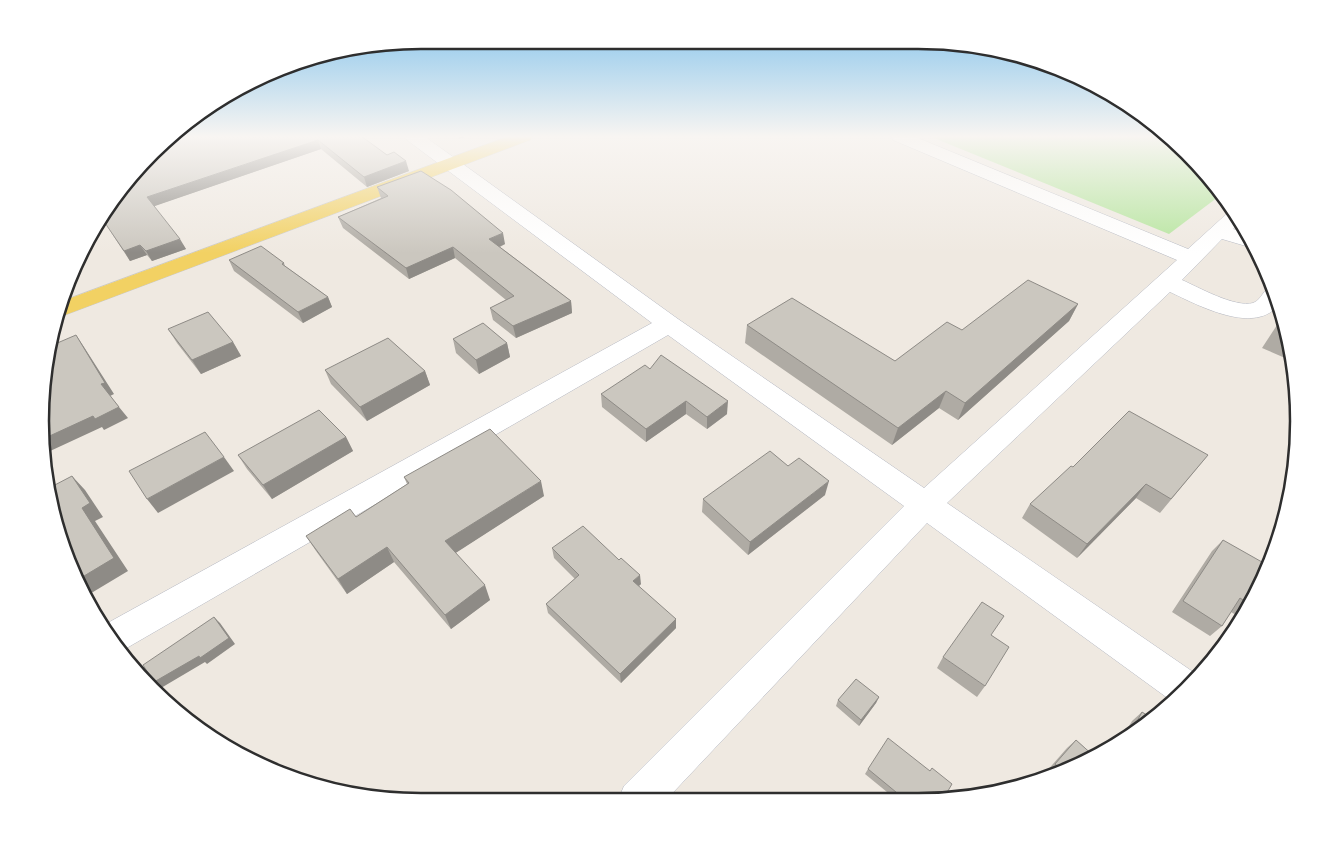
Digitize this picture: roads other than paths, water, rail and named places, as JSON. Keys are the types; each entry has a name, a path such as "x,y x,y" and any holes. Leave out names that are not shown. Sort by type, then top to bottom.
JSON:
{"main road":[{"path":"67,308 419,175"}],"street":[{"path":"469,175 669,324 1180,685"},
{"path":"994,175 1191,258"},
{"path":"645,793 926,504 1167,282 1228,223"},
{"path":"1167,282 1228,307 1251,312 1263,309 1270,300"},
{"path":"117,636 669,324"}]}
